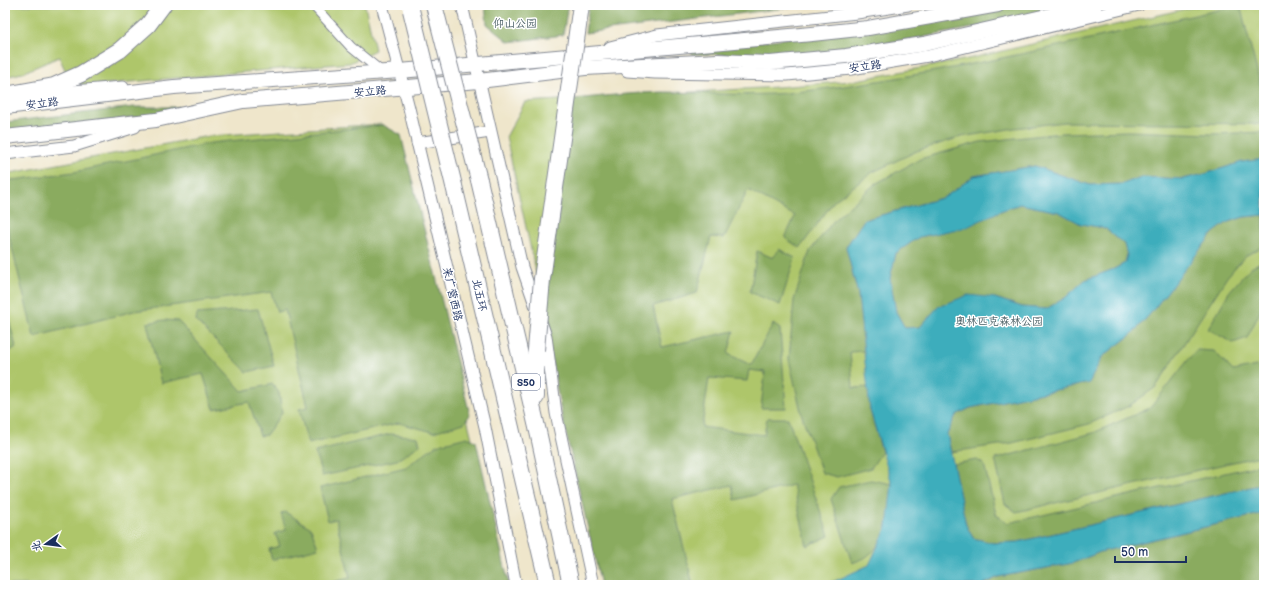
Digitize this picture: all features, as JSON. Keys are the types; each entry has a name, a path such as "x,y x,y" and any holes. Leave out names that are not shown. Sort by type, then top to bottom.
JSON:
{"highway":[{"path":"5,96 54,86 81,74 120,50 148,25 163,5"},
{"name":"S50","path":"434,5 479,180 539,436 571,585"},
{"path":"539,436 536,406 536,350 542,280 581,5"},
{"name":"北五环","path":"410,7 454,186 548,585"}],"main road":[{"name":"安立路","path":"5,137 156,120 244,101 479,81 585,61 868,28 998,5"},
{"name":"安立路","path":"5,107 174,87 400,71 475,64 585,61 718,61 770,63 846,56 924,44 1095,5"}],"street":[{"path":"313,5 351,47 382,72"},
{"name":"来广营西路","path":"382,5 400,71 484,427 516,585"},
{"path":"463,5 465,21 522,267 546,336 556,413 593,585"},
{"name":"安立路","path":"585,61 657,36 857,13 908,5"},
{"name":"安立路","path":"585,61 655,73 787,75 851,69 928,56 1139,5"},
{"name":"安立路","path":"5,96 117,87 174,87"},
{"name":"安立路","path":"5,154 74,146 156,120"},
{"path":"417,142 490,132"}],"green space":[{"path":"5,5 365,5 375,50 350,63 73,87 59,57 22,73 5,77"},
{"name":"仰山公园","path":"485,5 568,5 563,35 509,42 487,24"},
{"path":"589,5 810,5 585,33"},
{"path":"1012,5 1072,5 978,27 825,52 760,55 692,54 691,51 980,12"},
{"name":"奥林匹克森林公园","path":"1202,5 1264,5 1264,585 605,585 506,137 525,102 777,87 851,81 963,60"},
{"path":"1240,5 1264,98 1264,124 1065,122 961,137 917,151 873,172 834,201 800,248 785,238 795,216 748,190 724,238 711,237 697,293 653,306 662,347 734,331 728,354 751,365 773,324 780,329 786,408 761,408 765,372 749,370 747,381 709,378 702,427 764,435 767,418 788,418 829,536 807,546 793,485 735,500 732,485 672,499 693,585 601,585 561,412 544,317 574,99 662,92 771,94 844,86 958,67"},
{"path":"134,107 201,107 5,137 5,122"},
{"path":"381,124 400,138 507,585 5,585 5,174 209,136"},
{"path":"383,125 401,135 470,415 464,423 433,432 399,423 308,444 299,409 308,407 285,310 277,312 271,292 134,311 34,337 5,220 5,181 74,172 211,143"},
{"path":"1129,131 1211,134 1264,132 1264,159 1242,162 1205,174 1183,179 1141,177 1123,184 1090,185 1035,166 974,176 945,197 864,220 846,247 858,294 865,351 850,352 853,388 869,387 870,410 882,452 871,468 837,477 822,473 802,416 789,359 794,300 810,251 835,219 875,184 920,159 980,142 1061,133"},
{"path":"1020,204 1059,212 1081,224 1105,228 1124,244 1127,255 1125,263 1114,269 1085,280 1065,298 1046,309 1022,307 995,298 939,307 920,327 905,328 896,312 890,278 896,253 919,237 942,232"},
{"path":"1264,215 1264,246 1245,256 1227,277 1156,387 1129,406 1089,424 1012,443 951,452 947,434 956,415 970,408 1088,383 1102,357 1132,334 1150,314 1213,233 1228,222 1244,217"},
{"path":"779,249 795,258 780,305 750,292 757,251 773,258"},
{"path":"1264,260 1264,304 1247,338 1233,343 1208,329 1229,292 1250,268"},
{"path":"5,308 16,347 5,355"},
{"path":"258,309 274,366 247,372 196,321 197,314"},
{"path":"164,320 178,321 242,391 273,384 279,393 282,413 266,435 260,436 249,402 214,409 203,374 161,383 147,323"},
{"path":"1196,350 1214,351 1233,371 1256,366 1264,368 1264,455 1016,512 1005,504 995,459 1093,433 1150,408"},
{"path":"390,434 418,437 420,445 397,460 322,476 315,452"},
{"path":"467,437 476,441 509,585 320,585 350,578 336,519 328,521 320,488 406,467 436,445"},
{"path":"977,460 984,464 996,514 1008,523 1264,464 1264,484 1018,542 993,543 973,538 966,525 953,464"},
{"path":"871,480 892,484 887,524 880,542 874,550 861,560 852,563 831,499 839,487"},
{"path":"285,512 311,528 318,548 272,560 269,549 280,546 275,533 286,530 281,514"},
{"path":"1264,513 1264,585 982,585 998,577 1073,563 1100,552"}],"water":[{"path":"1264,159 1264,215 1244,217 1228,222 1213,233 1150,314 1132,334 1102,357 1089,383 970,408 956,415 947,434 966,525 973,538 993,543 1018,542 1264,484 1264,513 1100,552 1073,563 998,577 982,585 821,585 835,581 869,565 887,527 892,484 870,410 858,294 846,247 864,220 945,197 974,176 1035,166 1090,185 1123,184 1141,177 1183,179 1205,174 1242,162","holes":["1020,204 1059,212 1081,224 1105,228 1124,244 1127,255 1125,263 1114,269 1085,280 1065,298 1046,309 1022,307 995,298 968,295 938,307 920,327 905,328 896,312 890,278 896,253 919,237 967,227 1000,211"]}]}
